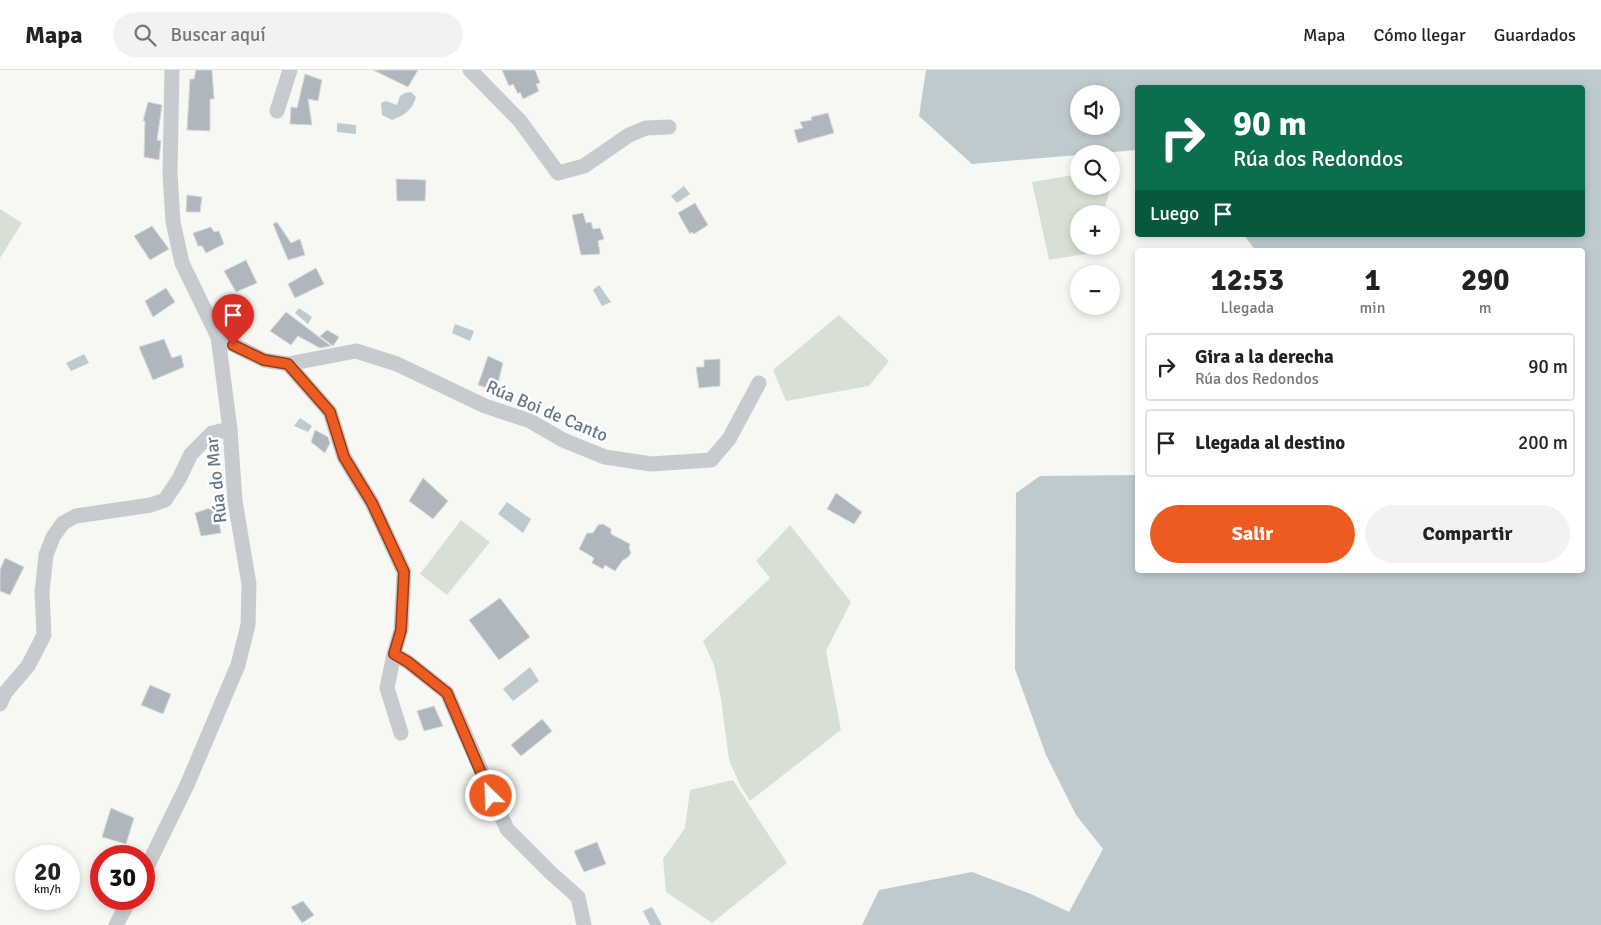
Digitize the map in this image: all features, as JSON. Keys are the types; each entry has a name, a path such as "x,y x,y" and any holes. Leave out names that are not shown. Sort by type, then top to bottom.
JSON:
{"street":[{"name":"Rúa do Mar","path":"155,850 187,785 238,665 248,625 249,584 235,501 230,430 218,338 182,263 173,222 170,173 172,70"},
{"path":"277,110 290,70"},
{"path":"470,70 520,121 558,173 584,166 629,135 646,128 669,127"},
{"path":"218,338 264,360 288,364 330,412 344,457 372,503 404,572 401,630 387,688 401,733"},
{"name":"Rúa Boi de Canto","path":"288,364 356,350 397,364 485,406 530,421 563,440 605,457 651,464 711,460 729,438 758,382"},
{"path":"0,704 5,693 28,666 44,635 42,592 46,555 53,537 63,523 76,516 151,505 165,500 179,479 191,454 212,433 230,430"},
{"path":"394,654 408,662 447,693 507,829 578,897 584,925"},
{"path":"116,925 124,910"}],"shaded area":[{"path":"926,70 1601,70 1601,925 862,925 879,890 972,872 1031,894 1069,912 1103,849 1076,815 1046,755 1015,669 1016,493 1040,476 1135,475 1135,573 1585,573 1585,248 1254,248 1245,237 1585,237 1585,85 1135,85 1135,150 1120,151 1120,145 1070,145 1070,156 972,164 919,116"},
{"path":"411,92 416,97 407,112 392,120 382,115 381,103 386,101 397,105 400,96"},
{"path":"337,123 356,125 356,134 337,132"},
{"path":"1070,176 1070,195 1108,195 1106,205 1070,205 1070,255 1079,255 1049,260 1032,182"},
{"path":"684,186 690,194 677,203 671,196"},
{"path":"0,209 22,223 0,258"},
{"path":"599,285 611,302 602,306 593,290"},
{"path":"299,308 312,317 308,324 295,313"},
{"path":"839,315 889,361 869,386 786,401 773,370"},
{"path":"455,324 474,331 470,341 452,333"},
{"path":"84,354 89,363 71,371 66,363"},
{"path":"300,418 312,426 308,432 294,426"},
{"path":"507,502 531,519 523,533 498,514"},
{"path":"461,520 490,542 447,595 420,574"},
{"path":"790,525 851,602 826,651 841,730 750,801 740,785 729,760 721,699 714,665 703,641 770,578 756,561"},
{"path":"530,667 539,681 513,701 503,689"},
{"path":"733,780 787,863 712,923 666,892 663,859 685,828 690,790"},
{"path":"652,907 662,925 650,925 643,911"}],"building":[{"path":"196,70 212,70 214,99 210,99 210,131 187,130 190,79 194,79"},
{"path":"373,70 418,70 408,87"},
{"path":"502,70 535,70 540,83 536,84 539,91 523,99 513,84 509,86"},
{"path":"305,74 322,80 318,101 308,99 312,125 290,124 291,107 297,108"},
{"path":"148,102 162,105 157,140 161,141 159,160 144,157 145,121 143,121"},
{"path":"828,113 834,133 798,143 794,130 803,128 800,122 812,120 811,117"},
{"path":"396,179 426,180 425,201 397,201"},
{"path":"187,195 202,197 200,212 186,212"},
{"path":"695,203 708,225 694,234 692,232 690,234 678,213"},
{"path":"583,213 586,223 591,222 593,229 600,228 604,239 598,241 600,254 581,255 572,215"},
{"path":"277,222 291,243 300,239 305,255 288,260 273,224"},
{"path":"152,226 169,249 150,260 134,236"},
{"path":"211,227 214,232 219,231 224,244 206,253 202,246 198,246 193,233"},
{"path":"246,260 257,283 236,292 224,271"},
{"path":"316,268 324,284 295,298 288,284"},
{"path":"166,288 175,302 153,317 145,301"},
{"path":"286,312 331,346 320,348 298,336 291,345 270,331"},
{"path":"327,330 339,337 333,346 320,336"},
{"path":"164,339 172,358 181,355 184,367 153,380 139,347"},
{"path":"488,356 503,363 496,391 478,385"},
{"path":"720,359 720,386 699,388 696,367 704,367 704,360"},
{"path":"315,430 328,437 330,443 325,453 311,442"},
{"path":"423,478 448,501 433,519 409,501"},
{"path":"836,493 862,512 854,524 827,509"},
{"path":"216,506 221,533 201,536 195,513"},
{"path":"603,524 611,529 611,534 630,544 631,553 615,571 605,565 603,569 592,563 594,558 579,549 587,533 593,533 598,525"},
{"path":"5,558 24,567 10,595 0,591 0,570"},
{"path":"500,598 530,637 499,660 469,620"},
{"path":"150,685 171,694 163,714 141,705"},
{"path":"434,706 443,726 424,731 417,711"},
{"path":"542,719 552,731 521,756 511,745"},
{"path":"111,808 134,818 126,844 102,837"},
{"path":"597,842 606,864 584,872 574,851"},
{"path":"303,901 314,915 302,923 291,907"}],"route":[{"path":"233,345 264,360 288,364 306,387 330,412 344,457 372,503 404,572 401,630 394,654 408,662 447,693 491,796"}]}
